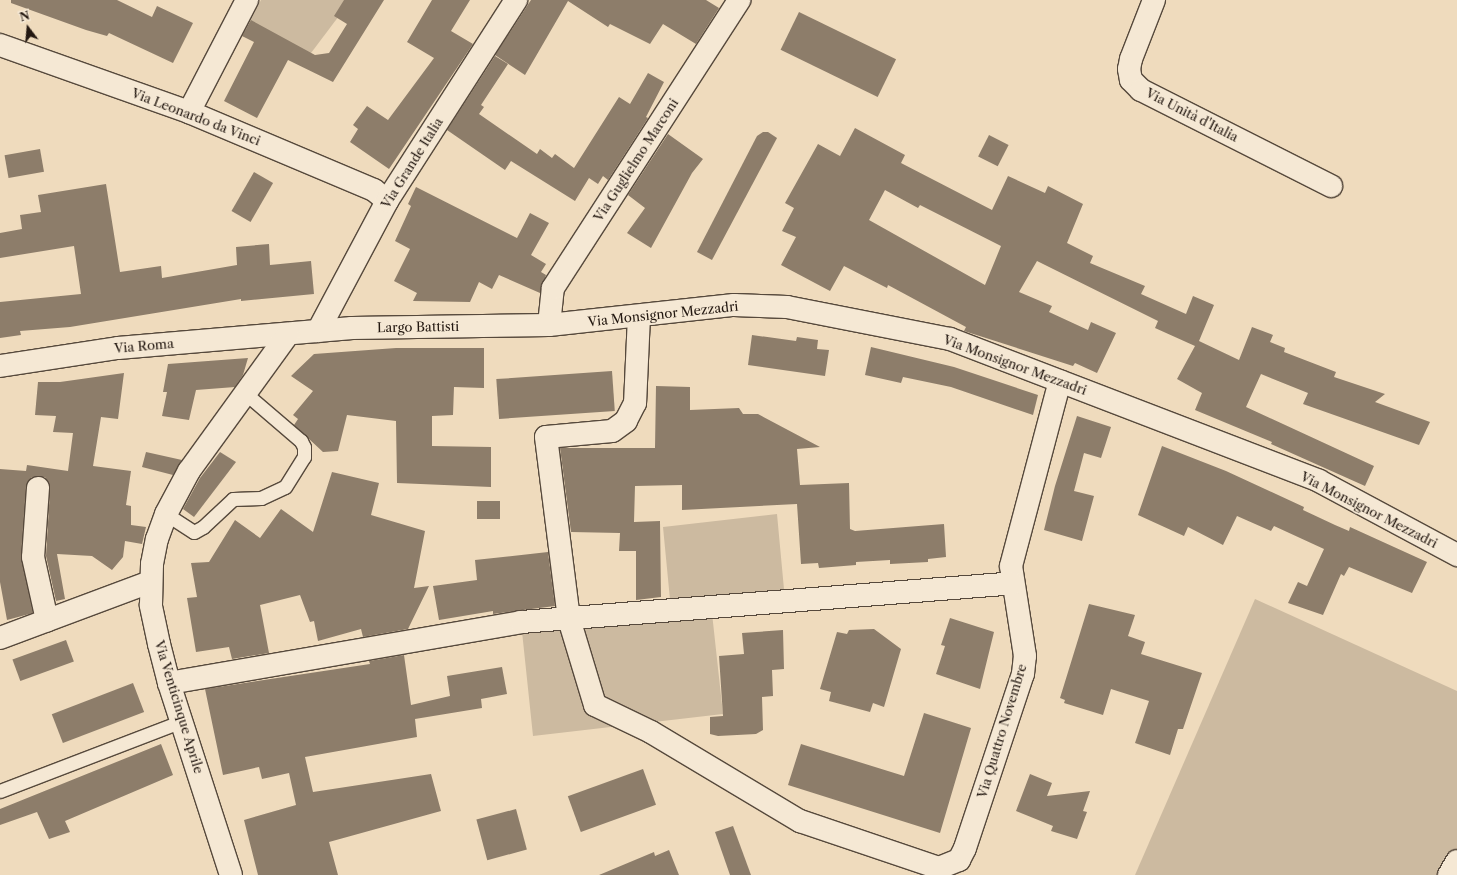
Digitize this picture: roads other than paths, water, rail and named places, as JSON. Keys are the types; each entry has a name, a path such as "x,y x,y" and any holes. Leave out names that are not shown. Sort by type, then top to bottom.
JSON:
{"street":[{"path":"189,112 247,0"},
{"name":"Via Grande Italia","path":"318,331 386,201 516,0"},
{"name":"Via Guglielmo Marconi","path":"549,325 552,288 739,0"},
{"name":"Via Unità d'Italia","path":"1154,0 1130,64 1130,80 1141,90 1330,186"},
{"name":"Via Leonardo da Vinci","path":"0,45 189,112 374,190 386,201"},
{"name":"Via Monsignor Mezzadri","path":"549,325 734,305 787,307 950,339 1060,380 1318,481 1455,556"},
{"path":"569,619 546,437 612,431 626,421 635,403 639,316"},
{"name":"Largo Battisti","path":"288,334 352,328 549,325"},
{"name":"Via Roma","path":"0,366 118,348 288,334"},
{"name":"Via Venticinque Aprile","path":"231,875 169,683 152,605 150,582 157,539 166,514 190,472 245,392 288,334"},
{"name":"Via Quattro Novembre","path":"569,619 595,705 651,732 800,820 939,868 959,860 965,848 1023,674 1026,656 1012,583 1011,566 1060,380"},
{"path":"38,488 32,557 47,620"},
{"path":"0,638 150,582"},
{"path":"169,683 520,622 1012,583"},
{"path":"1449,875 1457,861"}],"lane":[{"path":"166,514 194,532 203,527 233,499 261,498 286,488 304,457 304,447 301,441 245,392"},
{"path":"0,791 182,721"}]}
